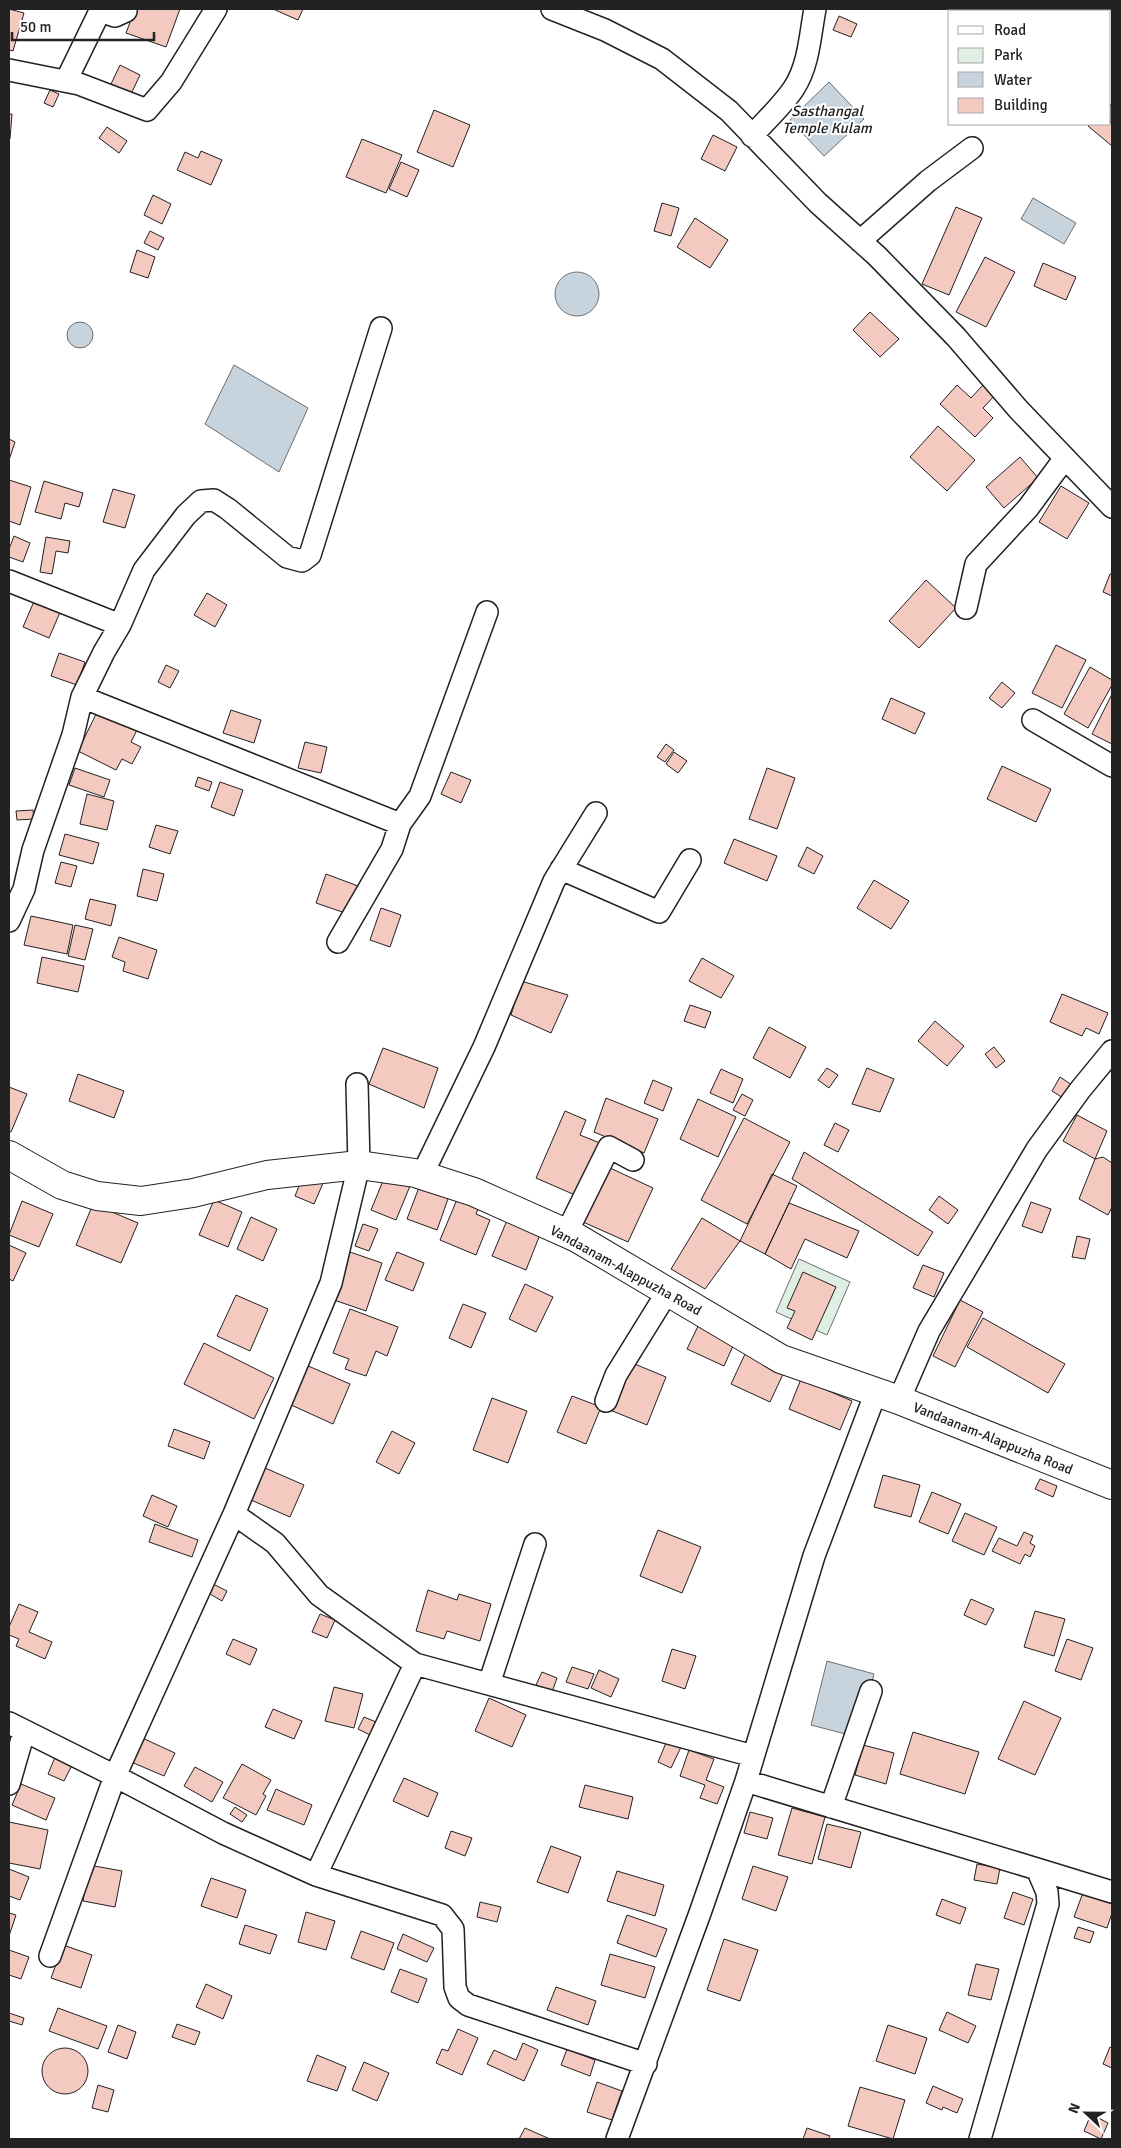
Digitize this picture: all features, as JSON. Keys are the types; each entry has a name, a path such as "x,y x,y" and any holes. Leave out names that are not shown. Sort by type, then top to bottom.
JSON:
{"main road":[{"name":"Vandaanam-Alappuzha Road","path":"9,1155 62,1185 97,1196 141,1201 193,1193 266,1175 359,1165 422,1175 474,1192 566,1234 668,1291 781,1359 887,1396 1112,1485"}],"street":[{"path":"9,70 79,84 147,110 171,82 216,9"},
{"path":"552,9 605,30 662,59 729,111 818,203 860,241 956,336 1018,408 1065,458 1109,498"},
{"path":"752,136 794,90 800,78 806,62 815,9"},
{"path":"66,81 100,11 115,16 126,10"},
{"path":"860,241 928,181 972,148"},
{"path":"9,921 24,889 33,850 73,735 82,697 120,625 144,570 186,514 201,502 207,500 219,502 287,557 302,561 310,555 381,328"},
{"path":"966,608 976,564 1028,508 1065,458"},
{"path":"9,581 120,625"},
{"path":"338,942 392,849 400,824 420,796 487,612"},
{"path":"82,697 400,824"},
{"path":"1033,720 1112,766"},
{"path":"422,1175 484,1047 554,881 596,813"},
{"path":"561,869 659,912 690,860"},
{"path":"622,2138 646,2064 746,1781 814,1556 887,1396 930,1332 1037,1149 1080,1090 1112,1051"},
{"path":"50,1956 115,1776 234,1514 331,1283 359,1165 356,1084"},
{"path":"566,1234 609,1147 633,1160"},
{"path":"606,1401 616,1375 668,1291"},
{"path":"234,1514 275,1543 319,1596 415,1664 753,1756"},
{"path":"489,1684 535,1544"},
{"path":"316,1875 415,1664"},
{"path":"832,1807 871,1690"},
{"path":"9,1784 17,1728 115,1776 223,1834 316,1875 442,1915 453,1929 455,1987 459,1998 468,2005 646,2064"},
{"path":"746,1781 1112,1892"},
{"path":"980,2139 1048,1904 1047,1892 1037,1869"}],"green space":[{"path":"799,1259 850,1282 827,1335 776,1312"}],"water":[{"name":"Sasthangal Temple Kulam","path":"829,82 864,119 824,156 790,120"},
{"path":"1033,198 1076,223 1064,244 1021,219"},
{"path":"577,272 589,276 595,282 599,294 595,306 589,312 577,316 565,312 559,306 555,294 559,282 565,276"},
{"path":"80,322 89,326 93,335 89,344 80,348 71,344 67,335 71,326"},
{"path":"234,365 308,408 279,472 205,424"},
{"path":"827,1661 874,1674 857,1737 811,1725"}],"building":[{"path":"9,9 24,13 13,51 9,50"},
{"path":"135,9 180,9 166,47 126,33"},
{"path":"273,9 303,9 298,20"},
{"path":"839,16 857,24 851,37 833,30"},
{"path":"120,65 140,75 131,94 111,84"},
{"path":"50,90 59,94 53,107 44,103"},
{"path":"1111,105 1112,146 1088,126 1111,125"},
{"path":"434,110 470,125 453,167 417,152"},
{"path":"9,114 12,114 10,139 9,139"},
{"path":"107,127 127,141 119,153 99,138"},
{"path":"713,135 737,147 725,171 701,159"},
{"path":"362,139 402,155 386,193 346,177"},
{"path":"201,151 222,160 211,185 177,170 185,152 198,158"},
{"path":"401,162 419,170 407,197 389,189"},
{"path":"153,195 171,204 162,224 144,215"},
{"path":"662,203 679,208 671,236 654,231"},
{"path":"956,207 982,218 949,295 922,284"},
{"path":"695,218 728,240 710,268 677,247"},
{"path":"150,231 164,238 158,250 144,243"},
{"path":"137,250 155,257 148,278 130,272"},
{"path":"985,257 1015,272 986,327 956,312"},
{"path":"1043,263 1076,277 1066,300 1034,286"},
{"path":"870,312 899,339 880,357 853,330"},
{"path":"957,385 971,398 983,385 995,395 983,408 993,418 975,437 940,404"},
{"path":"938,426 975,460 947,491 910,457"},
{"path":"9,439 15,442 9,460"},
{"path":"1020,457 1038,478 1004,508 986,487"},
{"path":"9,480 31,487 20,525 9,521"},
{"path":"44,481 83,493 79,507 65,503 61,519 35,512"},
{"path":"1061,486 1089,503 1067,539 1039,522"},
{"path":"113,489 135,495 125,528 103,522"},
{"path":"14,536 30,543 23,562 9,557 9,549"},
{"path":"46,537 70,541 68,553 56,551 52,574 40,572"},
{"path":"1110,574 1112,574 1112,596 1103,592"},
{"path":"926,580 956,608 919,648 889,621"},
{"path":"207,593 227,605 215,627 194,615"},
{"path":"35,599 61,610 49,638 23,627"},
{"path":"1056,645 1086,660 1062,708 1032,693"},
{"path":"59,653 85,662 77,685 51,676"},
{"path":"166,665 179,671 170,688 158,682"},
{"path":"1090,667 1112,680 1112,685 1088,728 1064,714"},
{"path":"1002,682 1015,693 1002,708 989,698"},
{"path":"1112,694 1112,744 1092,734"},
{"path":"891,698 925,713 915,734 882,719"},
{"path":"98,710 137,730 131,742 141,747 132,764 122,759 116,770 78,751"},
{"path":"231,710 261,720 254,743 223,733"},
{"path":"305,742 327,747 321,773 298,768"},
{"path":"666,744 674,750 665,762 657,757"},
{"path":"674,752 687,761 678,773 666,764"},
{"path":"1002,766 1051,789 1036,822 987,799"},
{"path":"75,768 110,780 104,797 69,785"},
{"path":"767,768 795,778 777,829 749,819"},
{"path":"451,772 471,780 461,803 441,794"},
{"path":"198,777 212,782 209,791 195,786"},
{"path":"220,782 243,790 234,816 211,807"},
{"path":"87,794 114,801 107,830 80,824"},
{"path":"33,810 34,819 17,820 16,811"},
{"path":"156,825 178,831 170,854 149,847"},
{"path":"65,834 99,843 93,864 59,855"},
{"path":"734,839 777,856 767,881 724,863"},
{"path":"807,847 823,856 814,874 798,866"},
{"path":"61,862 77,866 71,887 55,883"},
{"path":"143,869 164,874 157,901 137,896"},
{"path":"326,874 358,886 348,914 316,903"},
{"path":"874,880 909,901 891,929 857,908"},
{"path":"90,899 116,905 111,926 85,919"},
{"path":"381,908 401,915 390,947 370,940"},
{"path":"31,916 73,925 67,954 24,945"},
{"path":"75,925 93,929 85,960 68,956"},
{"path":"119,937 157,950 148,979 123,971 125,962 112,957"},
{"path":"42,957 84,966 78,992 37,983"},
{"path":"702,958 734,976 721,998 689,981"},
{"path":"521,981 568,995 551,1033 511,1015"},
{"path":"1062,994 1108,1013 1099,1034 1086,1028 1082,1036 1050,1022"},
{"path":"690,1005 711,1012 705,1028 684,1021"},
{"path":"935,1021 964,1046 947,1066 918,1041"},
{"path":"769,1027 806,1047 790,1078 753,1058"},
{"path":"994,1047 1005,1061 996,1068 985,1054"},
{"path":"383,1048 438,1068 424,1108 369,1084"},
{"path":"827,1068 838,1075 829,1088 818,1080"},
{"path":"867,1068 894,1079 880,1112 852,1104"},
{"path":"721,1069 743,1079 733,1103 710,1093"},
{"path":"78,1074 124,1091 114,1118 69,1101"},
{"path":"1060,1077 1072,1085 1063,1098 1052,1091"},
{"path":"653,1080 672,1088 663,1111 644,1103"},
{"path":"9,1087 27,1094 11,1132 9,1131"},
{"path":"742,1094 753,1100 745,1116 733,1110"},
{"path":"606,1098 658,1119 644,1153 594,1132"},
{"path":"698,1099 736,1117 718,1157 680,1139"},
{"path":"565,1111 586,1120 580,1135 600,1143 575,1195 536,1178"},
{"path":"1077,1115 1107,1131 1095,1159 1063,1141"},
{"path":"744,1118 790,1142 747,1224 701,1200"},
{"path":"835,1123 849,1130 838,1152 824,1145"},
{"path":"804,1152 933,1232 918,1256 792,1179"},
{"path":"1103,1157 1112,1163 1112,1207 1108,1215 1079,1199 1095,1159"},
{"path":"608,1167 653,1188 628,1242 583,1222"},
{"path":"304,1173 324,1181 314,1204 295,1196"},
{"path":"772,1174 797,1186 765,1254 740,1241"},
{"path":"385,1176 410,1186 396,1220 371,1210"},
{"path":"421,1182 450,1193 437,1230 407,1219"},
{"path":"461,1190 482,1199 476,1214 490,1220 476,1255 440,1240"},
{"path":"939,1196 958,1210 948,1224 929,1210"},
{"path":"214,1200 242,1212 228,1247 199,1235"},
{"path":"22,1201 53,1214 39,1247 9,1235"},
{"path":"1031,1202 1051,1209 1042,1233 1022,1226"},
{"path":"789,1203 859,1231 847,1258 805,1239 791,1269 765,1254"},
{"path":"93,1204 138,1223 121,1263 76,1245"},
{"path":"251,1217 277,1229 263,1261 237,1249"},
{"path":"508,1218 541,1232 526,1270 492,1256"},
{"path":"702,1218 740,1241 705,1289 671,1269"},
{"path":"363,1224 378,1229 369,1251 355,1246"},
{"path":"1077,1236 1090,1239 1085,1259 1072,1257"},
{"path":"9,1245 26,1253 13,1281 9,1279"},
{"path":"350,1252 382,1263 366,1311 334,1300"},
{"path":"397,1252 424,1263 413,1291 385,1280"},
{"path":"923,1265 944,1273 934,1297 913,1288"},
{"path":"803,1272 836,1287 812,1340 787,1328 795,1311 787,1308"},
{"path":"525,1284 553,1297 536,1332 509,1319"},
{"path":"236,1295 268,1309 250,1351 217,1336"},
{"path":"960,1300 983,1312 955,1367 933,1356"},
{"path":"463,1304 486,1313 471,1348 449,1338"},
{"path":"350,1309 398,1327 387,1356 376,1351 366,1376 345,1369 349,1359 333,1353"},
{"path":"983,1318 1065,1364 1048,1393 967,1347"},
{"path":"701,1320 737,1337 724,1366 687,1349"},
{"path":"204,1343 274,1378 254,1419 184,1384"},
{"path":"745,1354 784,1372 770,1402 731,1384"},
{"path":"630,1362 666,1377 647,1425 610,1410"},
{"path":"306,1365 350,1384 333,1424 289,1404"},
{"path":"801,1379 852,1401 840,1430 789,1409"},
{"path":"572,1396 601,1407 586,1444 557,1432"},
{"path":"492,1398 527,1411 508,1463 473,1450"},
{"path":"174,1429 210,1442 204,1459 168,1446"},
{"path":"392,1431 415,1443 399,1474 376,1462"},
{"path":"265,1468 304,1485 290,1517 251,1500"},
{"path":"883,1475 920,1485 911,1517 874,1507"},
{"path":"1040,1479 1057,1486 1053,1497 1035,1489"},
{"path":"932,1492 961,1504 948,1534 919,1522"},
{"path":"152,1495 177,1506 168,1527 143,1516"},
{"path":"965,1513 997,1527 984,1555 952,1541"},
{"path":"155,1524 198,1540 192,1557 149,1542"},
{"path":"658,1530 701,1547 682,1593 640,1576"},
{"path":"1024,1532 1033,1536 1030,1543 1035,1546 1030,1557 1025,1554 1020,1564 992,1551 999,1538 1017,1546"},
{"path":"209,1582 227,1591 222,1601 205,1591"},
{"path":"428,1590 457,1600 459,1594 491,1604 480,1641 447,1631 444,1639 416,1631"},
{"path":"971,1599 994,1609 986,1625 964,1615"},
{"path":"19,1604 38,1612 29,1632 52,1642 45,1659 16,1646 19,1639 9,1635 9,1627"},
{"path":"1035,1611 1065,1619 1054,1656 1024,1647"},
{"path":"320,1614 335,1620 327,1638 312,1632"},
{"path":"233,1639 257,1649 250,1665 226,1654"},
{"path":"1067,1639 1093,1648 1081,1680 1055,1671"},
{"path":"672,1649 696,1656 685,1689 662,1681"},
{"path":"572,1667 594,1674 588,1689 566,1682"},
{"path":"599,1670 619,1679 611,1697 591,1688"},
{"path":"542,1672 557,1678 552,1692 536,1685"},
{"path":"334,1687 363,1694 354,1728 325,1721"},
{"path":"489,1698 526,1715 512,1747 475,1731"},
{"path":"1024,1701 1061,1718 1035,1775 998,1759"},
{"path":"273,1709 302,1721 294,1739 265,1727"},
{"path":"364,1717 376,1722 370,1735 358,1729"},
{"path":"913,1732 979,1752 965,1794 900,1774"},
{"path":"140,1737 175,1753 164,1776 129,1761"},
{"path":"668,1738 682,1745 671,1768 658,1762"},
{"path":"863,1745 894,1753 886,1784 855,1775"},
{"path":"689,1750 714,1759 706,1780 724,1787 717,1804 700,1798 705,1785 680,1776"},
{"path":"56,1755 73,1763 64,1781 48,1774"},
{"path":"242,1764 271,1780 263,1794 266,1796 256,1815 223,1798"},
{"path":"195,1767 223,1782 212,1802 184,1786"},
{"path":"404,1778 438,1793 428,1817 393,1801"},
{"path":"21,1784 55,1798 46,1820 12,1805"},
{"path":"585,1785 633,1797 628,1819 579,1807"},
{"path":"276,1789 312,1805 304,1825 267,1810"},
{"path":"235,1807 247,1815 242,1822 230,1814"},
{"path":"792,1808 825,1817 812,1864 778,1855"},
{"path":"750,1812 773,1818 767,1839 744,1833"},
{"path":"9,1822 48,1830 40,1869 9,1863"},
{"path":"827,1824 861,1832 851,1868 818,1859"},
{"path":"451,1831 472,1838 465,1856 445,1848"},
{"path":"551,1846 581,1857 568,1893 537,1882"},
{"path":"977,1864 1000,1868 997,1884 974,1880"},
{"path":"89,1865 122,1871 115,1907 83,1901"},
{"path":"753,1866 788,1877 776,1911 742,1899"},
{"path":"9,1869 29,1877 20,1900 9,1896"},
{"path":"617,1871 664,1885 655,1916 607,1901"},
{"path":"211,1878 246,1890 237,1918 201,1906"},
{"path":"1085,1887 1112,1896 1112,1913 1107,1928 1074,1917"},
{"path":"1013,1892 1033,1899 1024,1925 1004,1918"},
{"path":"942,1899 966,1908 960,1924 936,1915"},
{"path":"480,1902 501,1907 497,1922 477,1917"},
{"path":"306,1912 335,1921 326,1950 298,1942"},
{"path":"9,1913 16,1915 9,1936"},
{"path":"627,1915 667,1929 656,1957 617,1943"},
{"path":"245,1925 277,1935 270,1954 239,1944"},
{"path":"1078,1927 1094,1932 1090,1943 1074,1938"},
{"path":"361,1931 394,1943 384,1970 351,1958"},
{"path":"403,1934 434,1948 427,1962 397,1949"},
{"path":"724,1939 758,1950 740,2001 707,1990"},
{"path":"63,1945 92,1955 81,1988 51,1978"},
{"path":"9,1950 29,1957 21,1979 9,1975"},
{"path":"610,1954 655,1967 645,1998 601,1985"},
{"path":"976,1964 999,1969 991,2000 968,1995"},
{"path":"400,1969 427,1979 418,2003 391,1992"},
{"path":"206,1984 232,1996 223,2019 196,2007"},
{"path":"556,1987 596,2001 588,2025 547,2010"},
{"path":"58,2008 107,2026 98,2049 49,2031"},
{"path":"947,2012 976,2026 968,2043 939,2030"},
{"path":"9,2013 24,2018 22,2025 9,2021"},
{"path":"177,2024 200,2032 195,2045 172,2037"},
{"path":"118,2025 136,2032 127,2059 108,2052"},
{"path":"888,2025 927,2038 915,2074 876,2061"},
{"path":"458,2029 478,2038 462,2075 436,2063 442,2049 448,2051"},
{"path":"523,2043 538,2050 524,2081 487,2064 494,2050 516,2060"},
{"path":"1110,2047 1112,2048 1112,2068 1103,2064"},
{"path":"65,2048 78,2052 84,2058 88,2071 84,2084 78,2090 65,2094 52,2090 46,2084 42,2071 46,2058 52,2052"},
{"path":"567,2049 595,2060 590,2076 561,2065"},
{"path":"317,2055 346,2067 337,2091 307,2081"},
{"path":"364,2062 389,2073 377,2101 352,2090"},
{"path":"597,2082 622,2091 612,2120 587,2112"},
{"path":"98,2085 114,2090 108,2112 92,2108"},
{"path":"933,2086 963,2099 957,2113 943,2107 942,2110 926,2103"},
{"path":"860,2087 905,2100 893,2139 848,2126"},
{"path":"1091,2114 1108,2123 1101,2139 1084,2131"},
{"path":"525,2128 550,2139 519,2139"},
{"path":"807,2128 830,2136 828,2139 803,2139"}]}
